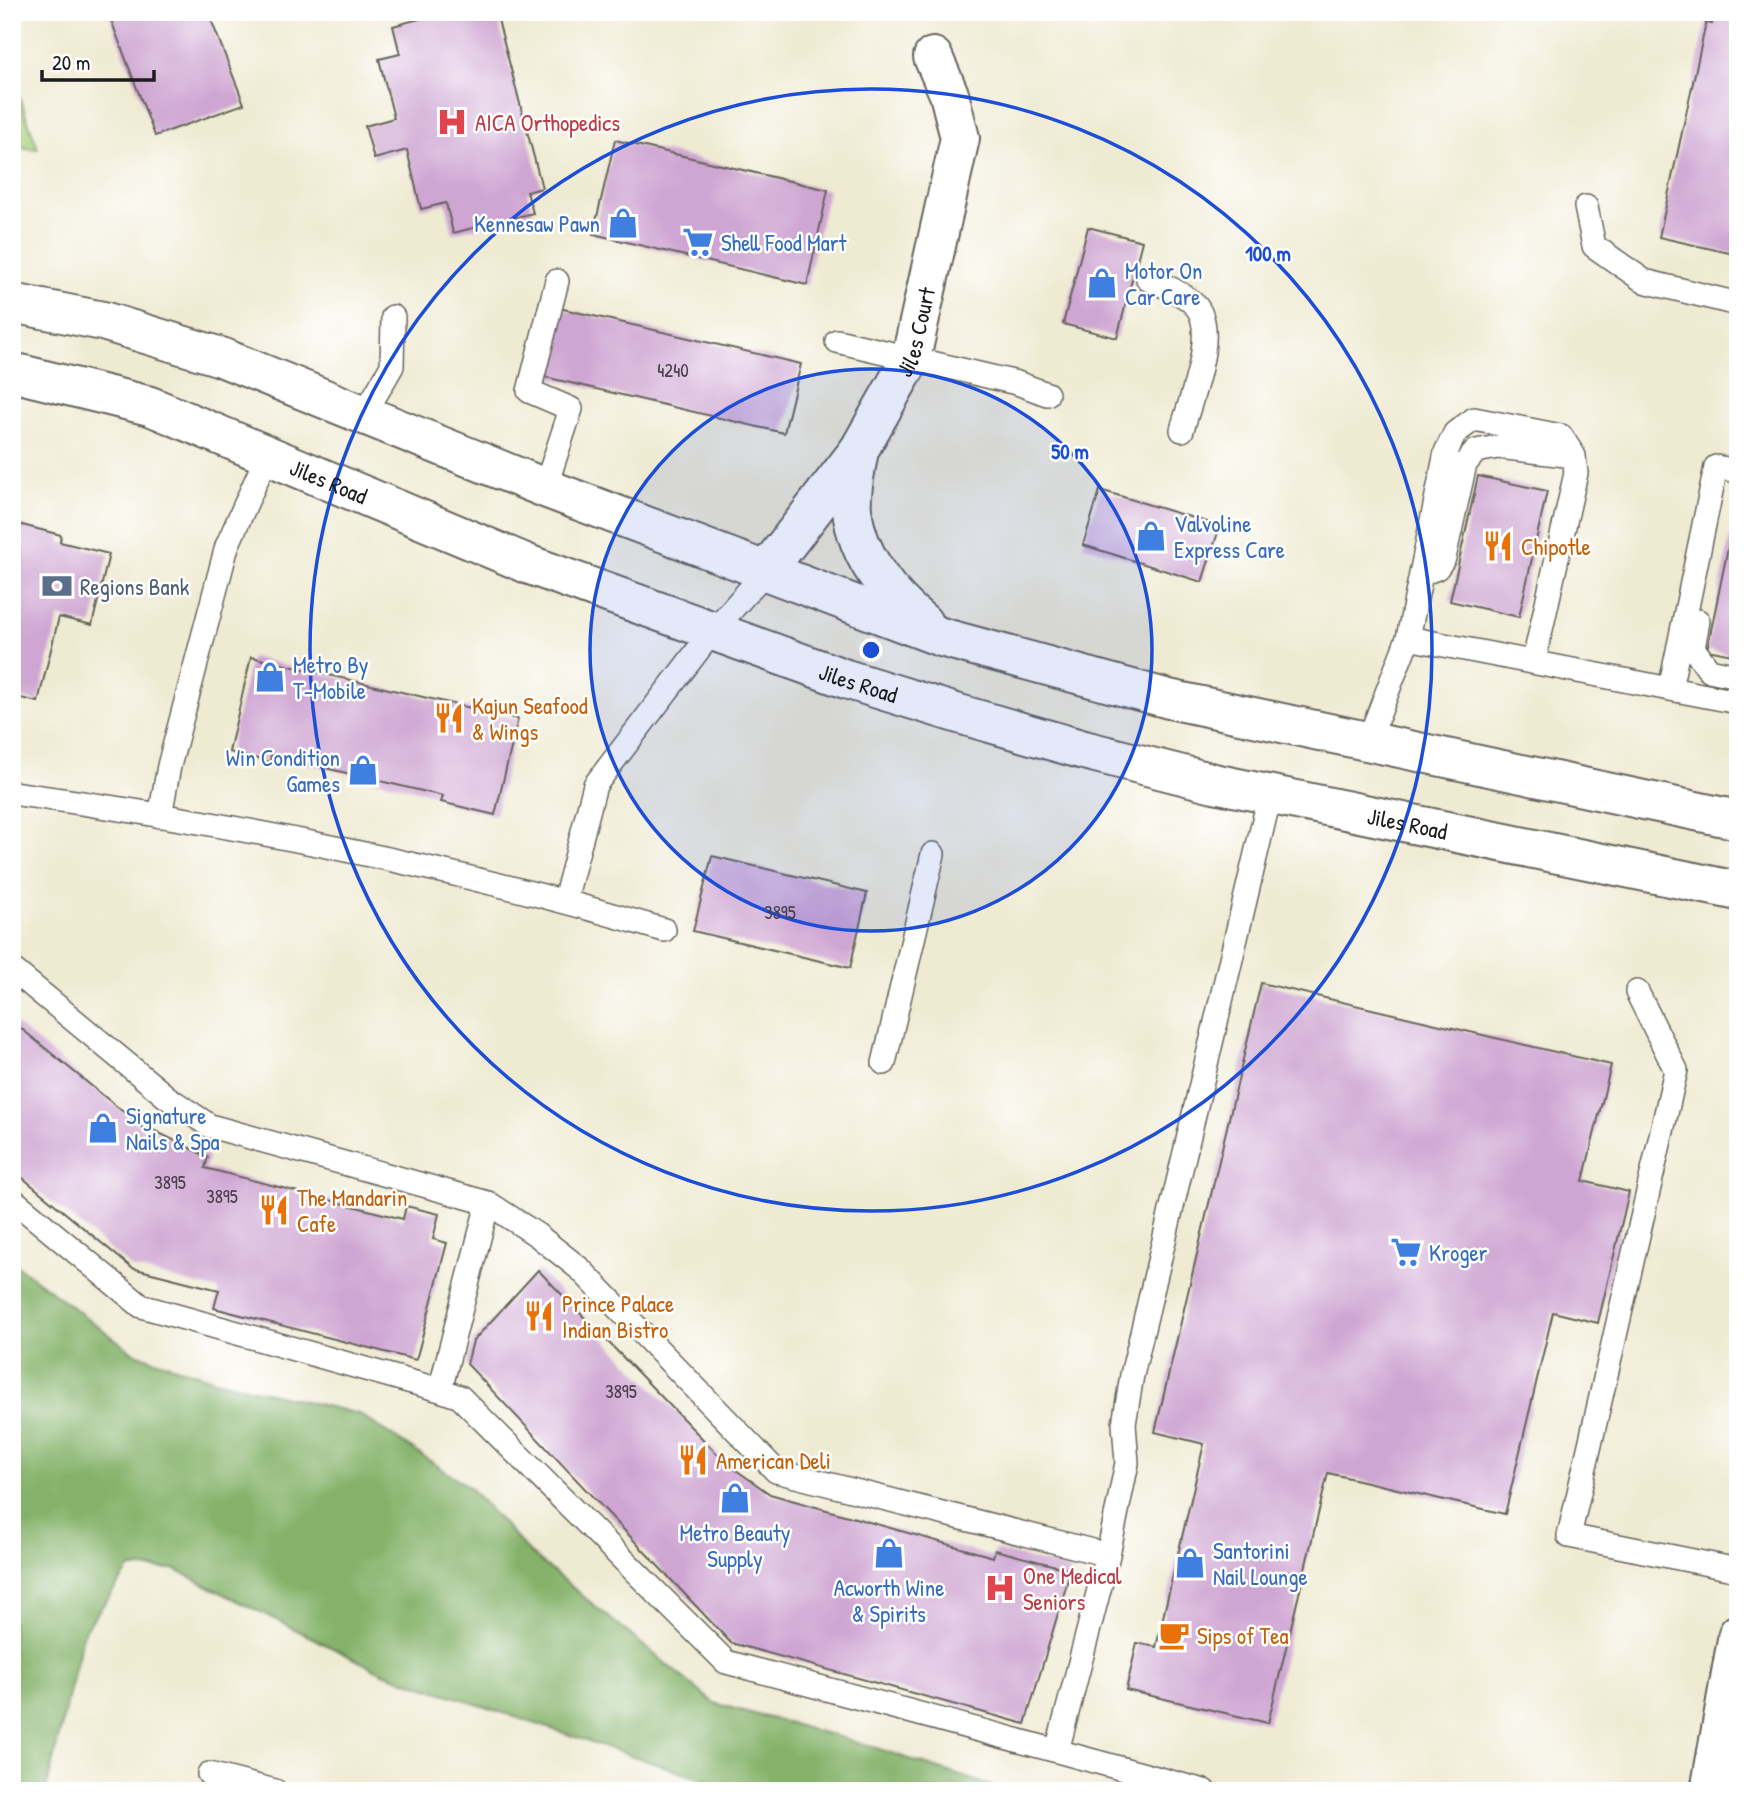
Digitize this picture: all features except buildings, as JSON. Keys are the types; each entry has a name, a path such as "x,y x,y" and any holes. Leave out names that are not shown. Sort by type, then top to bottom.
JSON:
{"street":[{"name":"Jiles Court","path":"766,571 859,450 911,358 960,138 949,94 933,57"},
{"path":"12,303 103,321 220,357 545,488 941,637 1168,699 1738,820"},
{"name":"Jiles Road","path":"12,372 150,406 496,552 846,679 996,725 1084,750 1270,795 1738,891"},
{"path":"859,450 852,509 874,569 896,601 941,637"},
{"path":"1710,1791 1738,1634"}],"lane":[{"path":"1586,207 1594,246 1644,281 1738,304"},
{"path":"1148,279 1184,296 1197,307 1204,322 1202,356 1182,430"},
{"path":"545,488 571,409 529,391 557,281"},
{"path":"365,415 392,366 393,317"},
{"path":"837,341 1047,394"},
{"path":"1368,742 1408,638 1446,452 1455,433 1474,419 1561,436 1574,456 1576,473 1534,661"},
{"path":"1421,574 1437,568 1444,558 1465,464 1476,451 1499,447 1574,456"},
{"path":"160,816 169,766 227,546 268,454"},
{"path":"1670,689 1716,467 1738,471"},
{"path":"1704,527 1704,593 1693,648 1709,670 1738,676"},
{"path":"565,900 595,785 712,632 766,571"},
{"path":"1408,638 1738,702"},
{"path":"12,793 242,827 565,900 664,930"},
{"path":"1057,1751 1108,1555 1127,1463 1124,1424 1132,1375 1270,795"},
{"path":"884,1063 933,854"},
{"path":"12,969 168,1098 210,1126 488,1203 537,1235 580,1269 776,1471 1108,1555"},
{"path":"1637,992 1676,1070 1569,1536 1738,1570"},
{"path":"12,1199 141,1306 460,1397 726,1662 1205,1791"},
{"path":"439,1390 488,1203"},
{"path":"209,1774 275,1791"}],"green space":[{"path":"12,77 38,149 12,147"},
{"path":"12,1262 134,1353 215,1380 359,1414 468,1486 530,1553 714,1703 861,1743 1006,1791 745,1791 383,1673 174,1569 130,1568 84,1631 46,1791 12,1791"}],"place":[{"name":"AICA Orthopedics","path":"452,122"},
{"name":"Kennesaw Pawn","path":"623,223"},
{"name":"Shell Food Mart","path":"698,242"},
{"name":"Motor On Car Care","path":"1102,283"},
{"name":"Valvoline Express Care","path":"1151,536"},
{"name":"Chipotle","path":"1498,546"},
{"name":"Regions Bank","path":"57,586"},
{"name":"Metro By T-Mobile","path":"270,677"},
{"name":"Kajun Seafood & Wings","path":"449,718"},
{"name":"Win Condition Games","path":"363,770"},
{"name":"Signature Nails & Spa","path":"103,1128"},
{"name":"The Mandarin Cafe","path":"274,1210"},
{"name":"Kroger","path":"1406,1252"},
{"name":"Prince Palace Indian Bistro","path":"539,1316"},
{"name":"American Deli","path":"693,1460"},
{"name":"Metro Beauty Supply","path":"735,1498"},
{"name":"Acworth Wine & Spirits","path":"889,1553"},
{"name":"Santorini Nail Lounge","path":"1190,1563"},
{"name":"One Medical Seniors","path":"1000,1588"},
{"name":"Sips of Tea","path":"1174,1635"}]}
